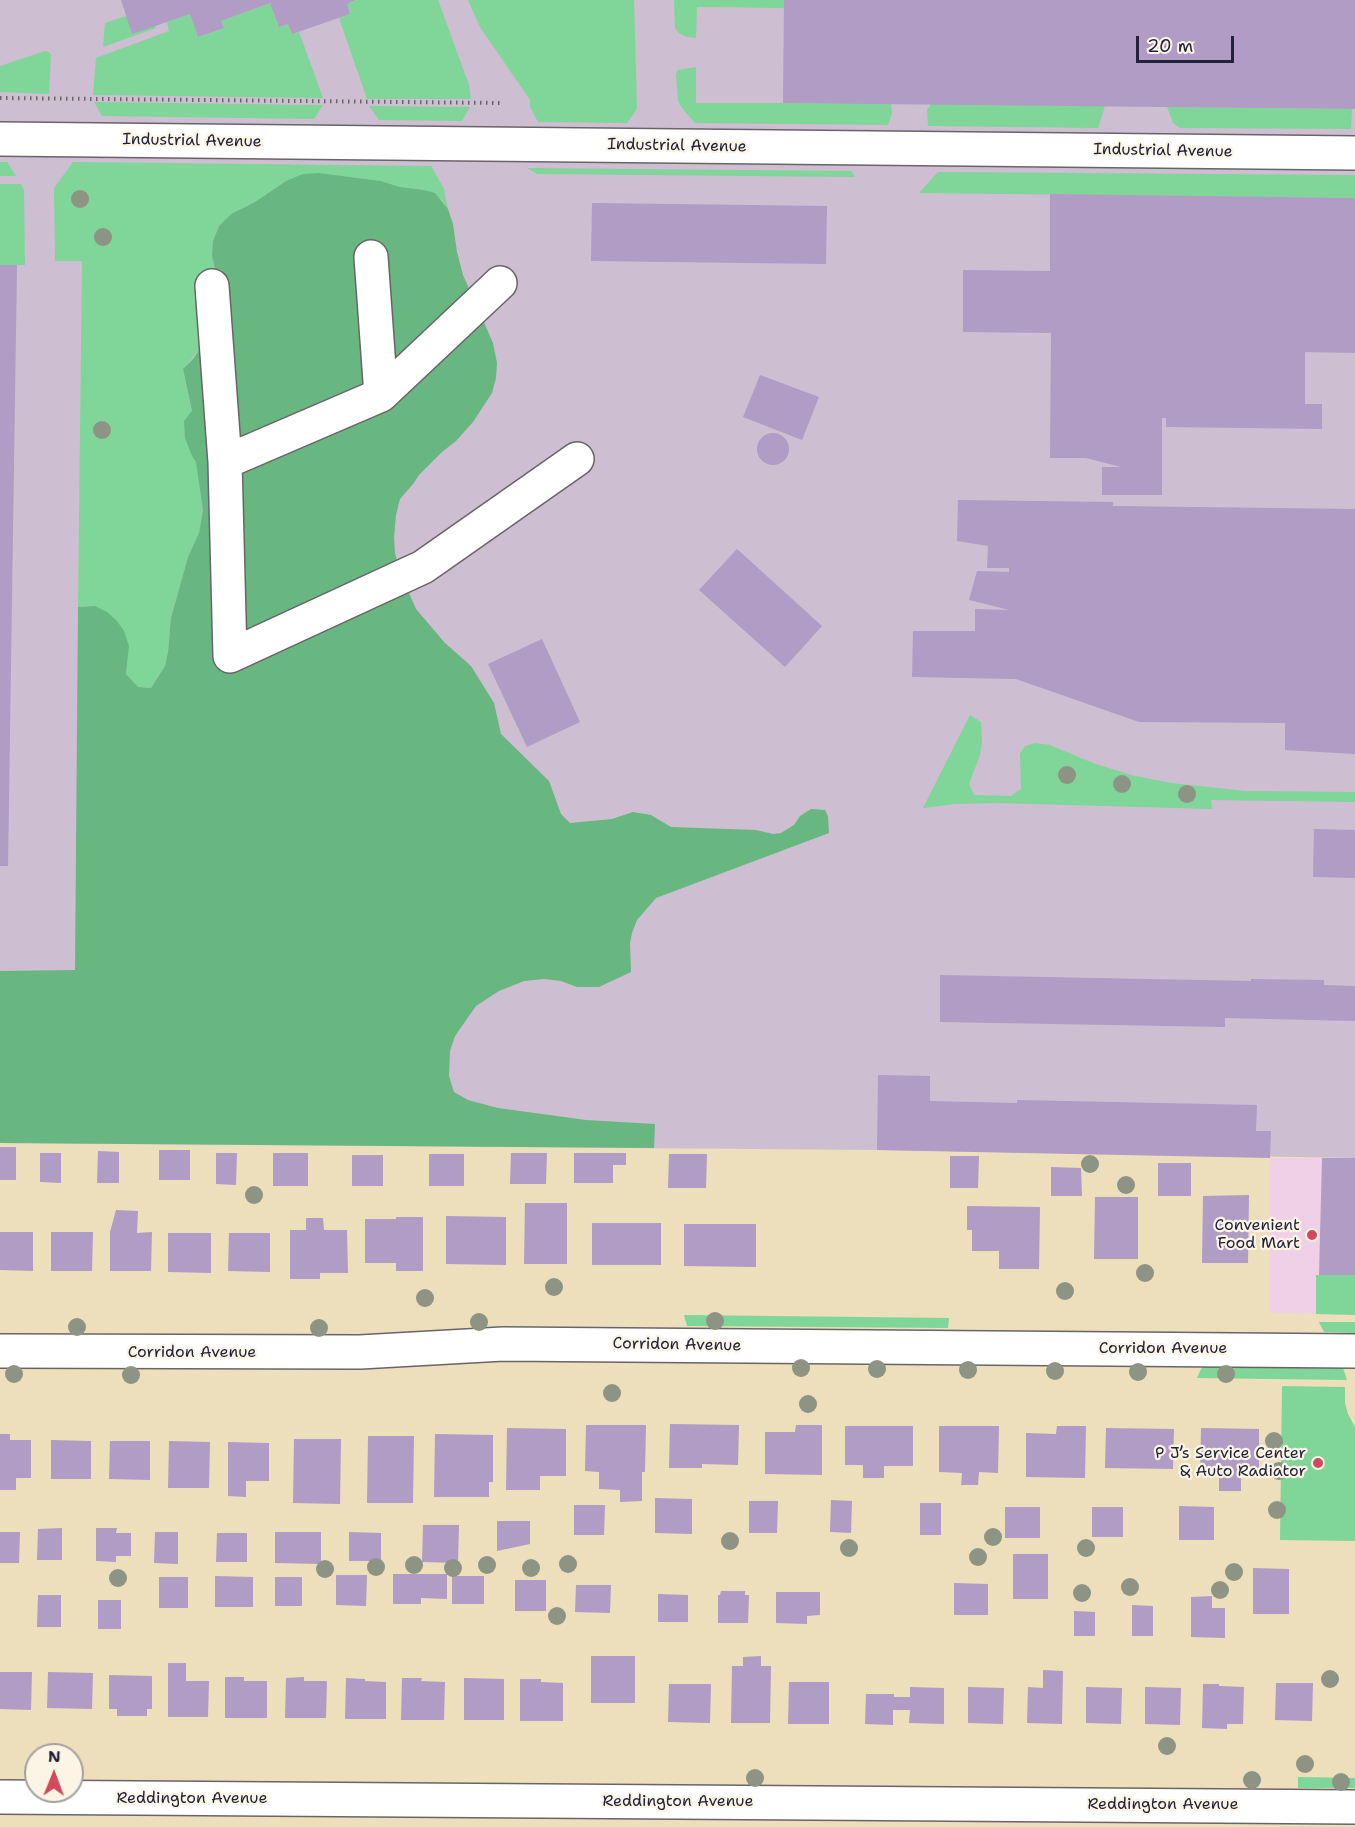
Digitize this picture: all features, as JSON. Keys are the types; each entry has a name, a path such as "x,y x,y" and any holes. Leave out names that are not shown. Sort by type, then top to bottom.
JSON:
{"street":[{"name":"Industrial Avenue","path":"0,139 1355,153"},
{"path":"371,257 381,395"},
{"path":"225,462 381,395 500,283"},
{"path":"212,286 225,462 230,656 423,567 577,459"},
{"name":"Corridon Avenue","path":"0,1351 349,1352 503,1344 1355,1351"},
{"name":"Reddington Avenue","path":"0,1797 1355,1807"}],"path":[{"path":"0,98 500,103"}],"shaded area":[{"path":"0,0 1355,0 1355,1158 877,1150 0,1143"},
{"name":"Convenient Food Mart","path":"1270,1158 1355,1158 1355,1315 1270,1313"}],"green space":[{"path":"357,0 438,0 469,85 471,99 367,99 339,18 350,14 347,4"},
{"path":"468,0 634,0 637,109 627,123 538,122 530,107 530,100 480,27"},
{"path":"674,0 784,0 784,8 697,7 696,38 680,34 675,28"},
{"path":"270,3 279,27 288,24 292,34 299,32 323,98 93,95 96,58 169,31 167,22 190,14 198,37 224,28 221,21"},
{"path":"126,16 155,25 156,28 103,47 105,23"},
{"path":"45,51 51,55 49,94 0,92 0,66"},
{"path":"696,67 696,103 891,103 892,113 888,125 695,123 678,101 676,74 678,70"},
{"path":"94,102 323,105 314,119 102,116"},
{"path":"931,104 1105,106 1098,128 928,126 927,110"},
{"path":"369,106 470,107 462,121 379,120"},
{"path":"1167,107 1352,109 1351,129 1180,128 1173,123"},
{"path":"0,162 7,162 16,176 0,176"},
{"path":"73,162 431,166 444,189 448,209 442,200 424,190 400,187 381,181 319,173 286,181 255,202 231,214 219,226 213,241 214,295 201,347 183,370 192,412 192,456 200,477 203,510 199,533 188,557 171,618 165,666 151,688 138,687 126,674 128,656 95,606 78,607 82,261 55,261 54,188"},
{"path":"527,168 851,171 855,177 537,174"},
{"path":"938,172 1355,175 1355,198 919,193"},
{"path":"319,173 381,181 435,193 448,209 463,275 493,343 497,363 496,378 492,393 473,422 419,475 400,499 396,515 395,553 401,575 416,609 445,643 471,666 494,703 501,734 549,781 561,814 570,823 612,819 633,812 651,815 671,827 756,830 773,834 781,833 794,825 800,816 811,809 825,810 828,816 829,833 656,898 637,920 632,933 631,972 599,987 577,987 561,981 544,979 524,981 499,991 476,1006 455,1036 450,1051 449,1076 454,1092 468,1100 498,1108 586,1120 655,1124 654,1148 0,1143 0,971 75,970 78,607 95,606 107,612 117,621 124,631 129,646 126,674 138,687 151,688 165,666 171,618 188,557 199,533 203,510 196,462 185,438 184,421 192,411 183,369 201,347 214,295 213,241 219,226 231,214 255,202 286,181 303,174"},
{"path":"0,184 21,184 24,190 25,265 0,265"},
{"path":"970,715 981,722 982,741 980,755 969,784 974,795 1011,796 1021,789 1020,754 1025,746 1035,743 1050,745 1093,763 1131,775 1171,783 1246,791 1355,792 1355,802 1211,800 1212,809 996,803 955,804 923,808"},
{"path":"1316,1275 1355,1275 1355,1315 1316,1314"},
{"path":"684,1315 949,1318 948,1328 687,1326"},
{"path":"1319,1322 1355,1322 1355,1333 1324,1332"},
{"path":"1202,1367 1343,1368 1347,1380 1197,1378"},
{"name":"P J’s Service Center & Auto Radiator","path":"1282,1386 1345,1387 1345,1403 1355,1427 1355,1541 1280,1540"},
{"path":"1298,1777 1355,1778 1355,1788 1298,1788"}],"building":[{"path":"121,0 356,0 347,4 350,14 292,34 288,24 279,27 270,3 221,21 224,28 198,37 190,14 132,34"},
{"path":"784,0 1355,0 1355,109 783,103"},
{"path":"1050,194 1355,198 1355,353 1305,352 1305,404 1322,404 1322,429 1166,427 1166,418 1162,418 1162,495 1102,495 1102,467 1121,467 1086,458 1050,458 1051,333 963,332 963,270 1050,271"},
{"path":"592,203 827,206 826,264 591,261"},
{"path":"0,265 17,265 8,866 0,866"},
{"path":"760,375 819,397 802,440 743,417"},
{"path":"773,433 784,438 789,449 784,460 773,465 762,460 757,449 762,438"},
{"path":"958,500 1113,502 1113,506 1355,509 1355,754 1285,750 1285,723 1139,722 1016,679 912,677 913,631 975,631 975,609 1009,610 969,600 977,571 1009,572 1009,568 987,568 988,546 957,541"},
{"path":"737,549 822,626 785,667 699,590"},
{"path":"542,639 580,722 527,747 488,664"},
{"path":"1314,829 1355,830 1355,878 1313,877"},
{"path":"940,975 1251,981 1251,979 1324,980 1324,985 1355,986 1355,1021 1225,1018 1225,1027 940,1022"},
{"path":"878,1075 930,1076 930,1101 1017,1103 1017,1100 1257,1105 1256,1131 1271,1131 1270,1158 877,1150"},
{"path":"0,1147 16,1147 16,1180 0,1180"},
{"path":"159,1150 190,1150 190,1180 159,1180"},
{"path":"98,1151 119,1152 119,1183 97,1183"},
{"path":"40,1153 61,1153 61,1183 40,1182"},
{"path":"216,1153 237,1153 236,1185 216,1184"},
{"path":"273,1153 308,1153 308,1186 273,1186"},
{"path":"511,1153 547,1153 546,1184 510,1184"},
{"path":"574,1153 626,1153 626,1165 613,1165 613,1183 574,1183"},
{"path":"429,1154 464,1154 464,1186 429,1186"},
{"path":"669,1154 707,1154 706,1188 668,1188"},
{"path":"352,1155 383,1155 383,1186 352,1186"},
{"path":"950,1156 979,1156 978,1188 950,1188"},
{"path":"1322,1158 1355,1158 1355,1275 1319,1275"},
{"path":"1158,1163 1191,1163 1191,1196 1158,1196"},
{"path":"1051,1167 1081,1168 1082,1196 1051,1196"},
{"path":"1249,1195 1248,1263 1202,1263 1203,1196"},
{"path":"1095,1197 1138,1197 1138,1259 1094,1259"},
{"path":"525,1203 567,1203 567,1264 524,1264"},
{"path":"967,1206 1040,1207 1039,1269 999,1269 999,1251 972,1251 972,1230 967,1230"},
{"path":"116,1210 138,1211 137,1233 152,1232 151,1271 110,1271 110,1232"},
{"path":"446,1216 506,1217 506,1265 446,1264"},
{"path":"396,1217 423,1217 423,1271 396,1271 396,1263 365,1263 365,1219 396,1219"},
{"path":"306,1218 323,1218 324,1230 347,1230 348,1273 320,1273 320,1279 290,1279 290,1230 306,1230"},
{"path":"592,1223 661,1223 661,1265 592,1265"},
{"path":"684,1224 756,1224 756,1267 684,1266"},
{"path":"0,1232 33,1232 33,1271 0,1270"},
{"path":"51,1232 93,1232 92,1271 51,1271"},
{"path":"168,1233 211,1233 211,1273 168,1272"},
{"path":"229,1233 270,1233 270,1272 228,1271"},
{"path":"670,1424 739,1425 738,1465 702,1464 702,1468 669,1468"},
{"path":"586,1425 646,1425 642,1501 620,1502 620,1490 599,1489 599,1472 585,1471"},
{"path":"796,1425 822,1425 822,1475 765,1474 765,1432 795,1432"},
{"path":"845,1426 913,1426 913,1466 884,1466 884,1478 863,1478 863,1465 845,1465"},
{"path":"939,1426 999,1426 998,1473 979,1472 978,1485 961,1485 962,1473 939,1472"},
{"path":"1057,1426 1086,1426 1085,1478 1026,1477 1026,1433 1056,1434"},
{"path":"507,1428 566,1429 566,1476 540,1476 540,1490 506,1490"},
{"path":"1106,1428 1174,1429 1173,1469 1105,1468"},
{"path":"1201,1428 1259,1429 1259,1475 1241,1475 1241,1491 1219,1491 1219,1475 1200,1475"},
{"path":"0,1434 10,1434 10,1440 31,1440 31,1478 16,1478 16,1490 0,1490"},
{"path":"435,1434 493,1435 493,1482 489,1482 489,1497 434,1497"},
{"path":"368,1436 414,1436 413,1503 367,1503"},
{"path":"294,1439 341,1439 340,1504 293,1503"},
{"path":"51,1440 91,1441 91,1479 51,1479"},
{"path":"110,1441 150,1441 150,1480 109,1479"},
{"path":"169,1441 210,1442 209,1488 168,1488"},
{"path":"228,1442 269,1443 269,1481 246,1481 246,1497 228,1496"},
{"path":"655,1498 692,1499 692,1534 655,1533"},
{"path":"831,1500 852,1501 851,1533 830,1532"},
{"path":"749,1501 778,1501 777,1533 749,1533"},
{"path":"920,1503 941,1503 941,1535 920,1535"},
{"path":"574,1505 605,1505 604,1535 574,1535"},
{"path":"1179,1506 1214,1507 1214,1540 1179,1540"},
{"path":"1005,1507 1040,1507 1040,1538 1005,1538"},
{"path":"1092,1507 1123,1507 1123,1537 1092,1537"},
{"path":"497,1521 530,1521 530,1544 497,1551"},
{"path":"423,1525 459,1525 458,1563 422,1562"},
{"path":"62,1528 62,1560 37,1560 38,1529"},
{"path":"96,1528 117,1528 116,1533 131,1533 131,1556 116,1556 116,1562 96,1561"},
{"path":"0,1532 20,1532 19,1563 0,1563"},
{"path":"155,1532 178,1532 178,1564 154,1563"},
{"path":"275,1532 321,1532 321,1564 275,1563"},
{"path":"349,1532 381,1533 381,1561 349,1561"},
{"path":"217,1533 247,1533 247,1562 216,1562"},
{"path":"1013,1554 1048,1554 1048,1599 1013,1599"},
{"path":"1253,1568 1289,1569 1289,1614 1253,1614"},
{"path":"393,1574 447,1574 447,1599 421,1598 421,1604 393,1604"},
{"path":"336,1575 367,1575 366,1606 336,1605"},
{"path":"215,1576 253,1577 253,1607 215,1607"},
{"path":"452,1576 484,1576 484,1604 452,1604"},
{"path":"159,1577 188,1577 188,1608 159,1608"},
{"path":"275,1577 302,1577 302,1606 275,1606"},
{"path":"515,1580 546,1580 546,1611 515,1611"},
{"path":"954,1583 988,1584 988,1615 954,1615"},
{"path":"576,1585 611,1585 610,1613 575,1612"},
{"path":"721,1591 745,1591 745,1595 749,1595 748,1623 718,1623 718,1595"},
{"path":"776,1592 820,1592 820,1615 807,1616 807,1624 776,1623"},
{"path":"658,1594 688,1595 688,1622 658,1622"},
{"path":"38,1595 61,1595 61,1627 37,1627"},
{"path":"1212,1596 1212,1608 1225,1608 1225,1638 1191,1637 1191,1597"},
{"path":"98,1600 121,1600 121,1629 98,1629"},
{"path":"1132,1605 1153,1606 1153,1636 1132,1636"},
{"path":"1074,1611 1095,1612 1095,1636 1074,1636"},
{"path":"591,1656 635,1656 635,1703 591,1703"},
{"path":"761,1656 761,1666 771,1666 770,1723 731,1723 732,1666 743,1666 743,1657"},
{"path":"168,1663 186,1663 186,1681 209,1681 208,1717 168,1717"},
{"path":"1043,1670 1063,1671 1062,1724 1027,1723 1028,1687 1043,1688"},
{"path":"0,1672 32,1672 31,1710 0,1709"},
{"path":"48,1672 93,1673 92,1709 47,1708"},
{"path":"109,1675 152,1676 152,1709 147,1709 147,1716 117,1716 117,1709 109,1709"},
{"path":"225,1677 244,1677 244,1681 267,1681 267,1718 225,1718"},
{"path":"304,1677 304,1681 327,1681 326,1718 285,1718 286,1678"},
{"path":"346,1678 386,1682 386,1719 345,1719"},
{"path":"402,1678 422,1678 421,1681 445,1682 444,1720 401,1720"},
{"path":"464,1678 504,1679 504,1720 464,1720"},
{"path":"520,1679 541,1679 541,1682 563,1683 563,1721 520,1721"},
{"path":"789,1682 829,1682 829,1724 788,1724"},
{"path":"1276,1683 1313,1683 1312,1721 1275,1720"},
{"path":"669,1684 711,1684 710,1723 668,1722"},
{"path":"1203,1684 1244,1687 1243,1724 1227,1724 1227,1729 1202,1728"},
{"path":"910,1687 944,1688 944,1724 909,1723 910,1710 893,1710 893,1725 865,1724 866,1694 894,1694 894,1697 910,1697"},
{"path":"968,1687 1004,1688 1003,1724 968,1723"},
{"path":"1086,1687 1122,1688 1121,1724 1086,1723"},
{"path":"1145,1687 1181,1688 1180,1725 1145,1724"}],"place":[{"name":"Convenient Food Mart","path":"1312,1235"},
{"name":"P J’s Service Center & Auto Radiator","path":"1318,1463"}]}
